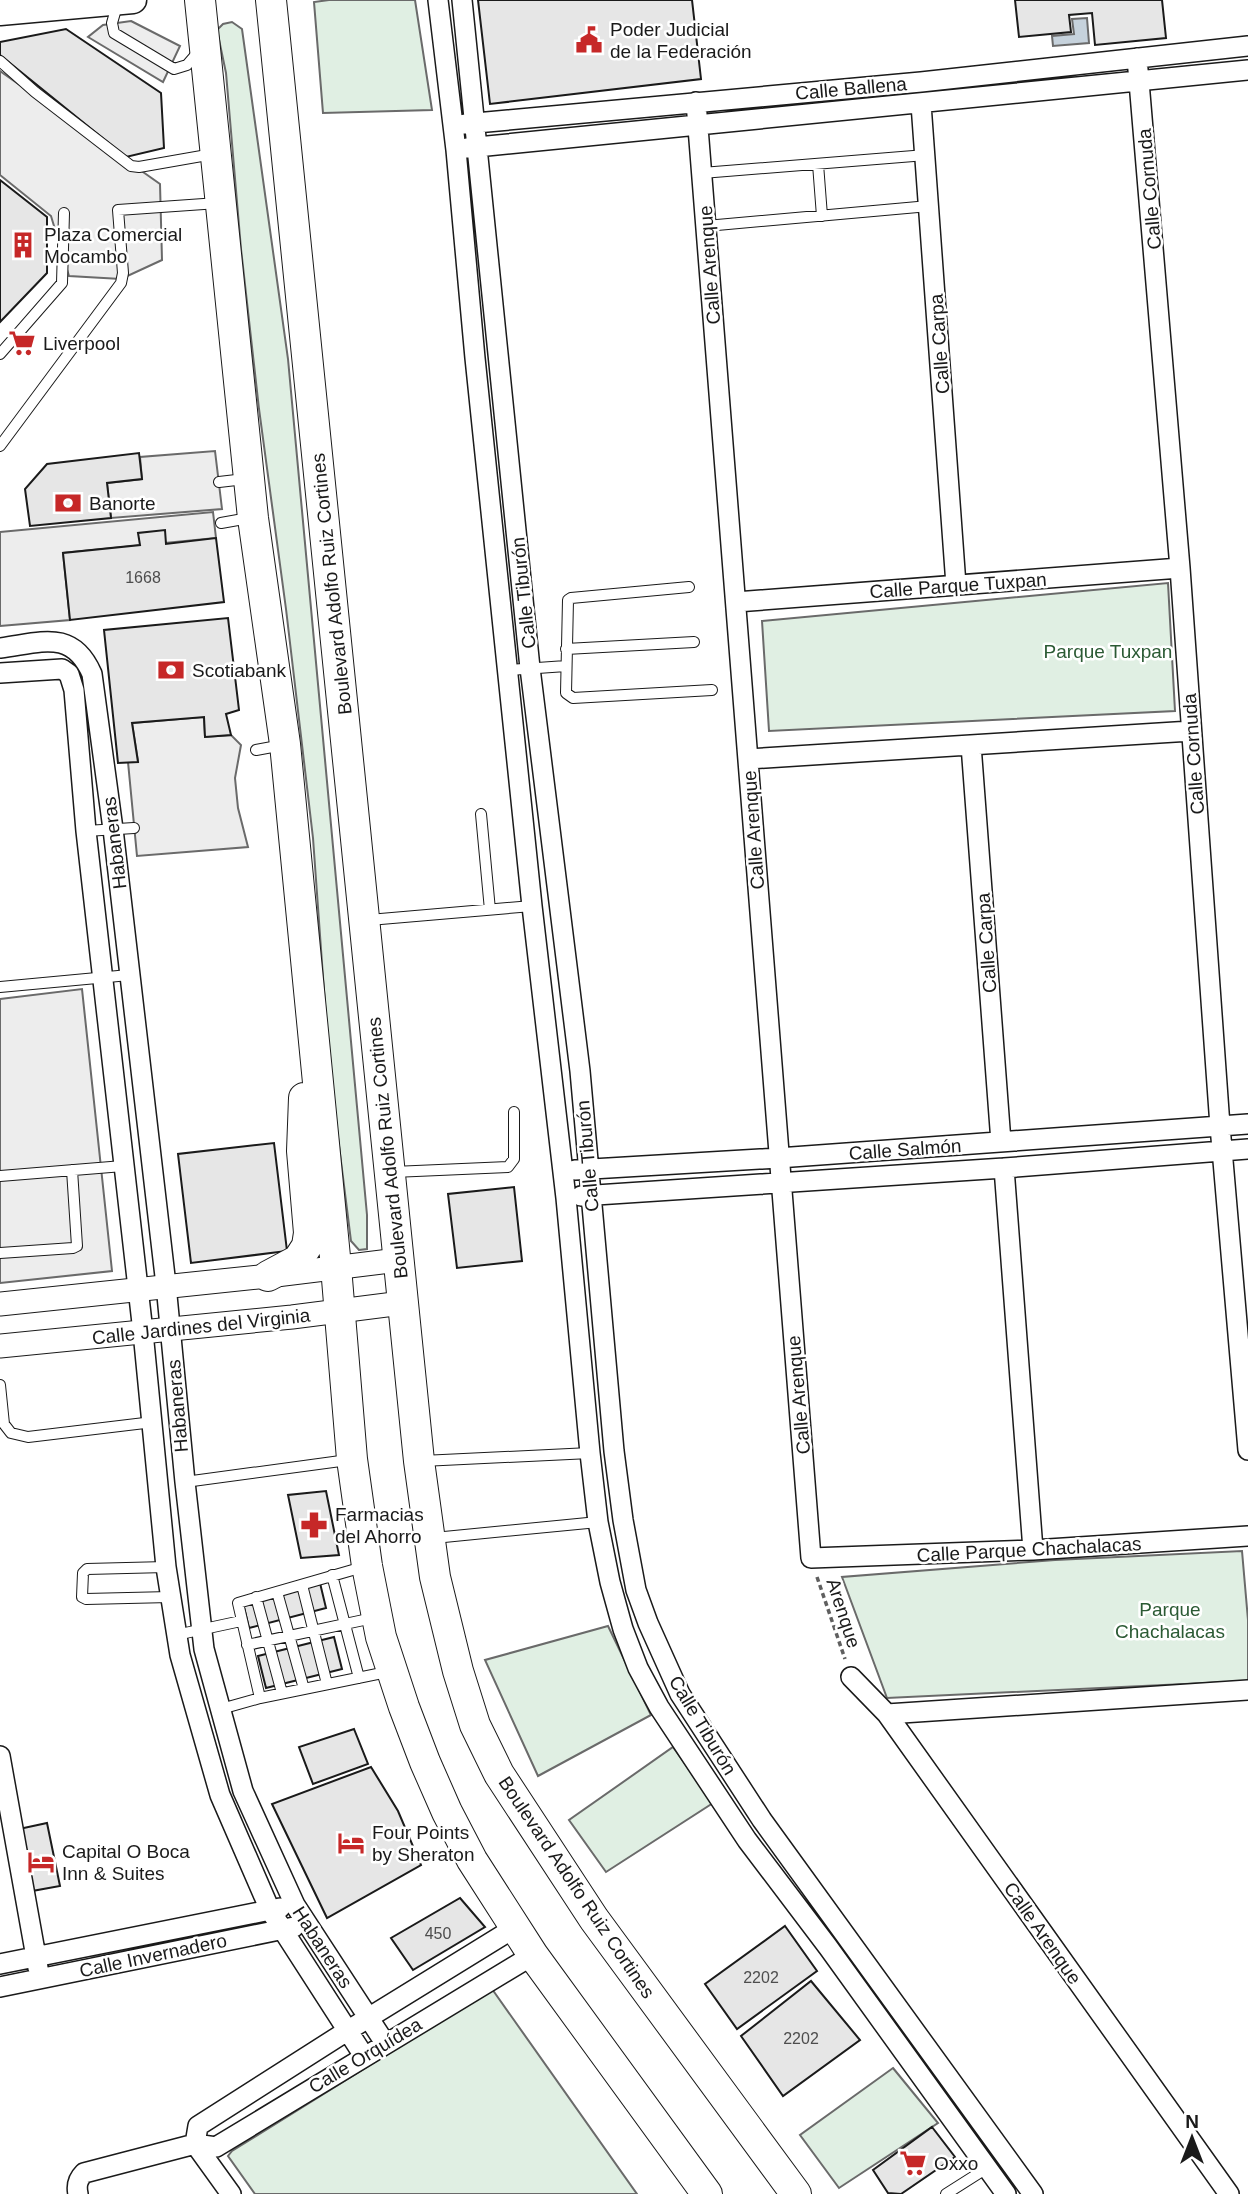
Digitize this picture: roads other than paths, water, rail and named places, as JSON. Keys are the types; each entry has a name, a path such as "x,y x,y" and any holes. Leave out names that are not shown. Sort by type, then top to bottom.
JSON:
{"main road":[{"path":"200,0 253,518 271,747 310,996 352,1459 378,1617 404,1707 447,1812 472,1860 533,1955 708,2194"},
{"name":"Boulevard Adolfo Ruiz Cortines","path":"271,0 419,1461 436,1577 457,1671 475,1725 499,1774 594,1919 796,2194"},
{"path":"0,12 126,1"},
{"path":"268,1276 298,1260 307,1246 309,1233 302,1151 310,996"}],"street":[{"name":"Calle Tiburón","path":"438,0 456,150 532,906 566,1198 590,1453 598,1522 623,1629 659,1707 747,1840 828,1947 1006,2194"},
{"name":"Calle Tiburón","path":"462,0 530,668 580,1072 614,1451 631,1571 648,1623 680,1694 762,1820 1033,2194"},
{"name":"Calle Ballena","path":"453,126 921,82 1248,46"},
{"name":"Calle Cornuda","path":"1138,58 1180,568 1220,1126 1248,1450"},
{"name":"Calle Ballena","path":"456,150 1248,70"},
{"name":"Calle Arenque","path":"696,102 811,1558"},
{"name":"Calle Carpa","path":"922,104 956,585"},
{"path":"475,358 498,356"},
{"name":"Calle Parque Tuxpan","path":"736,602 1180,568"},
{"name":"Habaneras","path":"0,648 64,643 77,650 86,660 92,674 113,829 166,1285 200,1629 243,1791 295,1905 385,2043"},
{"name":"Habaneras","path":"0,673 62,669 69,674 74,690 86,831 144,1332 166,1567 176,1635 220,1796 270,1910 364,2056"},
{"path":"748,759 1191,731"},
{"name":"Calle Carpa","path":"971,745 1002,1142"},
{"path":"112,1064 139,1062"},
{"name":"Calle Salmón","path":"562,1171 1248,1124"},
{"name":"Calle Salmón","path":"566,1198 1248,1149"},
{"path":"1004,1168 1034,1550"},
{"path":"0,1304 398,1260"},
{"name":"Calle Jardines del Virginia","path":"0,1346 402,1303"},
{"name":"Calle Parque Chachalacas","path":"811,1558 1034,1550 1248,1536"},
{"name":"Calle Arenque","path":"850,1677 887,1714 1229,2194"},
{"path":"887,1714 1248,1690"},
{"path":"0,1756 40,1979"},
{"name":"Calle Invernadero","path":"0,1964 295,1905"},
{"name":"Calle Invernadero","path":"0,1987 306,1924"},
{"name":"Calle Orquídea","path":"195,2144 198,2126 514,1928"},
{"name":"Calle Orquídea","path":"78,2194 79,2178 84,2173 195,2144 216,2147 533,1955"},
{"path":"195,2144 231,2194"}],"lane":[{"path":"126,1 112,23 114,33 174,69 187,65 204,44"},
{"path":"0,61 35,92 131,166 139,167 216,153"},
{"path":"702,173 926,155"},
{"path":"818,164 822,216"},
{"path":"0,446 121,283 123,272 118,209 222,202"},
{"path":"706,226 929,206"},
{"path":"0,354 62,283 64,213"},
{"path":"219,482 249,479"},
{"path":"222,523 253,518"},
{"path":"689,587 571,598 566,605 566,693 573,698 712,690"},
{"path":"566,649 694,642"},
{"path":"509,670 566,666"},
{"path":"481,814 490,910"},
{"path":"86,831 134,828"},
{"path":"365,920 532,906"},
{"path":"0,986 129,975"},
{"path":"389,1173 508,1167 514,1159 514,1112"},
{"path":"0,1176 123,1166"},
{"path":"0,1254 77,1246 72,1170"},
{"path":"0,1385 4,1424 11,1433 28,1437 153,1422"},
{"path":"419,1461 590,1453"},
{"path":"185,1482 352,1459"},
{"path":"430,1538 598,1522"},
{"path":"260,1698 238,1603 368,1566"},
{"path":"166,1567 87,1569 83,1573 82,1597 170,1597"},
{"path":"332,1575 359,1678"},
{"path":"302,1585 327,1684"},
{"path":"277,1592 304,1689"},
{"path":"256,1597 282,1693"},
{"path":"247,1645 378,1617"},
{"path":"176,1635 241,1621"},
{"path":"220,1709 282,1693 392,1671"},
{"path":"946,2194 987,2168"}],"place":[{"name":"Poder Judicial de la Federación","path":"589,40"},
{"name":"Plaza Comercial Mocambo","path":"23,245"},
{"name":"Liverpool","path":"22,343"},
{"name":"Banorte","path":"68,503"},
{"name":"Scotiabank","path":"171,670"},
{"name":"Farmacias del Ahorro","path":"314,1525"},
{"name":"Four Points by Sheraton","path":"351,1843"},
{"name":"Capital O Boca Inn & Suites","path":"41,1862"},
{"name":"Oxxo","path":"913,2163"}],"park label":[{"name":"Parque Tuxpan","path":"1108,651"},
{"name":"Parque Chachalacas","path":"1170,1620"}]}
